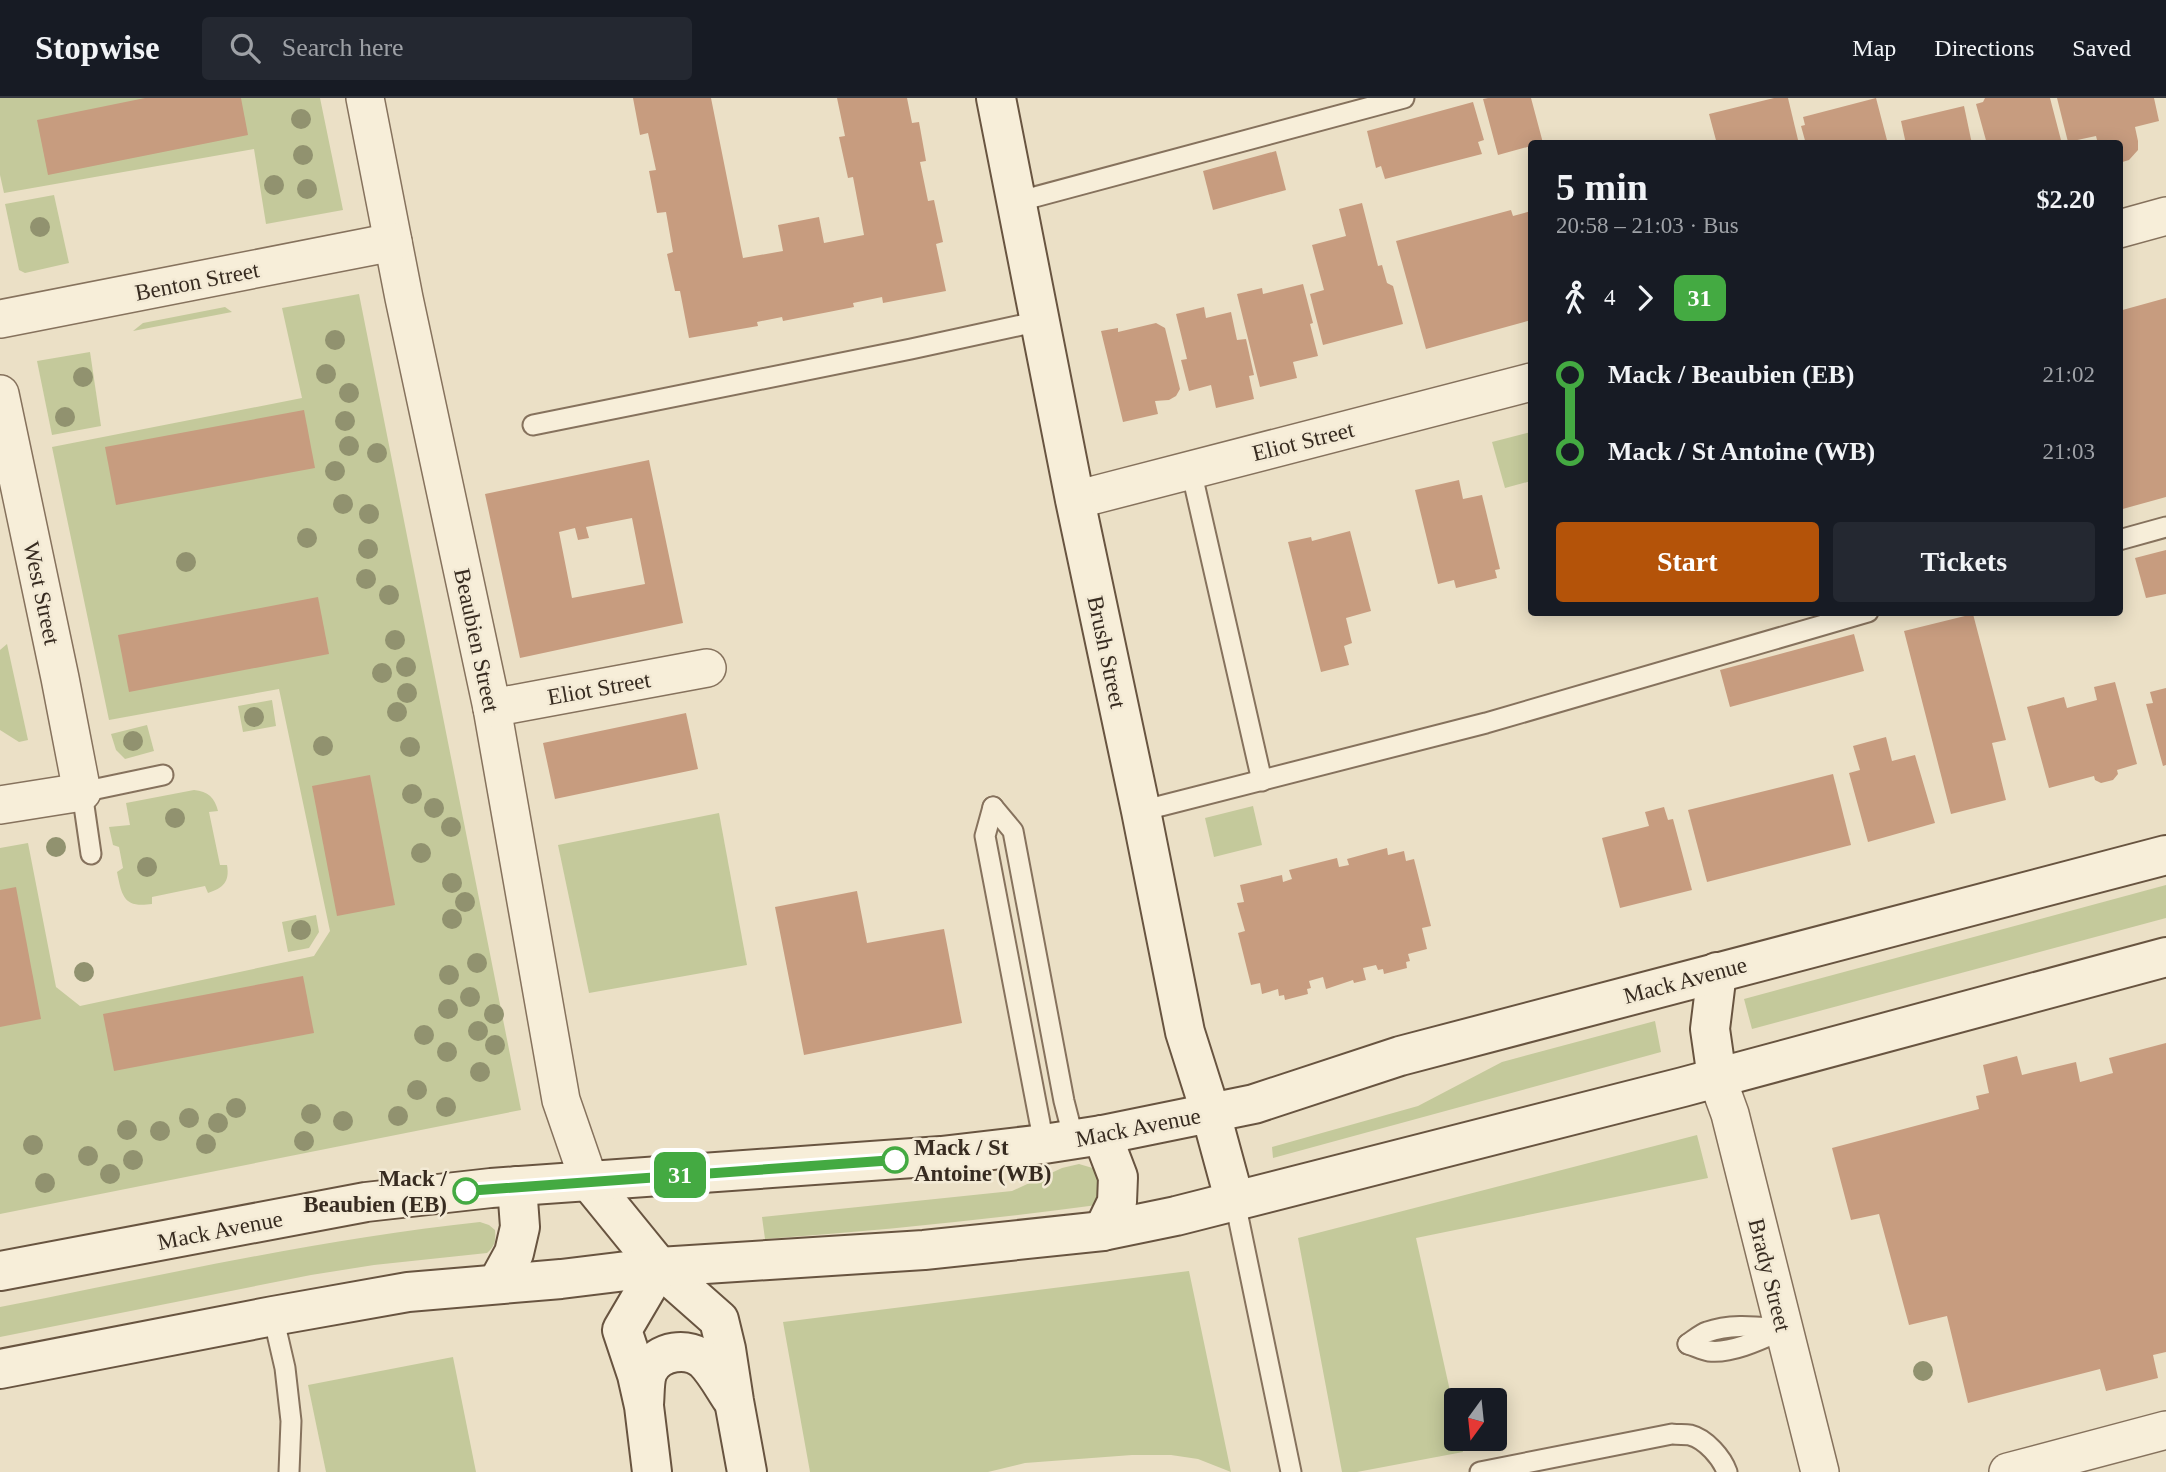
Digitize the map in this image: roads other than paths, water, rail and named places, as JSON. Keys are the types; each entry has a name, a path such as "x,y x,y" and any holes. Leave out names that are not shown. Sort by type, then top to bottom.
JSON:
{"main road":[{"name":"Brush Street","path":"996,98 1075,500 1185,1032 1235,1202"},
{"name":"Mack Avenue","path":"0,1271 366,1202 517,1186 941,1156 1073,1140 1211,1114 1254,1104 1401,1056 2166,855"},
{"path":"0,1369 408,1292 659,1267 924,1250 1102,1231 1235,1202 1717,1078 2166,957"},
{"path":"1717,972 1710,1029 1717,1078"},
{"path":"1073,1140 1118,1177 1117,1202 1102,1231"},
{"path":"589,1181 659,1267 719,1320 747,1472"},
{"path":"497,1284 513,1253 520,1227 517,1186"},
{"path":"652,1472 637,1375 622,1330 659,1267"},
{"path":"643,1406 648,1371 661,1356 682,1352 693,1352 706,1362 734,1401"}],"street":[{"name":"Beaubien Street","path":"365,98 492,708 561,1100 589,1181"},
{"path":"2123,228 2166,216"},
{"name":"Benton Street","path":"0,319 393,242"},
{"name":"Eliot Street","path":"1075,500 1528,383"},
{"name":"West Street","path":"0,394 82,792"},
{"name":"Eliot Street","path":"492,708 706,668"},
{"path":"0,805 82,792"},
{"name":"Brady Street","path":"1717,1078 1730,1114 1820,1472"},
{"path":"2008,1472 2166,1430"}],"lane":[{"path":"1016,202 1404,98"},
{"path":"533,425 1040,321"},
{"path":"1191,470 1262,781"},
{"path":"2123,539 2166,527"},
{"path":"1141,811 1486,723 1854,616"},
{"path":"91,854 82,792 163,775"},
{"path":"993,807 1013,831 1073,1140 1000,917 985,836 993,807"},
{"path":"1000,917 1029,912"},
{"path":"1235,1202 1291,1472"},
{"path":"272,1316 285,1368 291,1421 289,1472"},
{"path":"1480,1472 1672,1434 1691,1435 1710,1447 1727,1472"}],"place":[{"name":"Mack / St Antoine (WB)","path":"895,1160"},
{"name":"Mack / Beaubien (EB)","path":"466,1191"}]}
